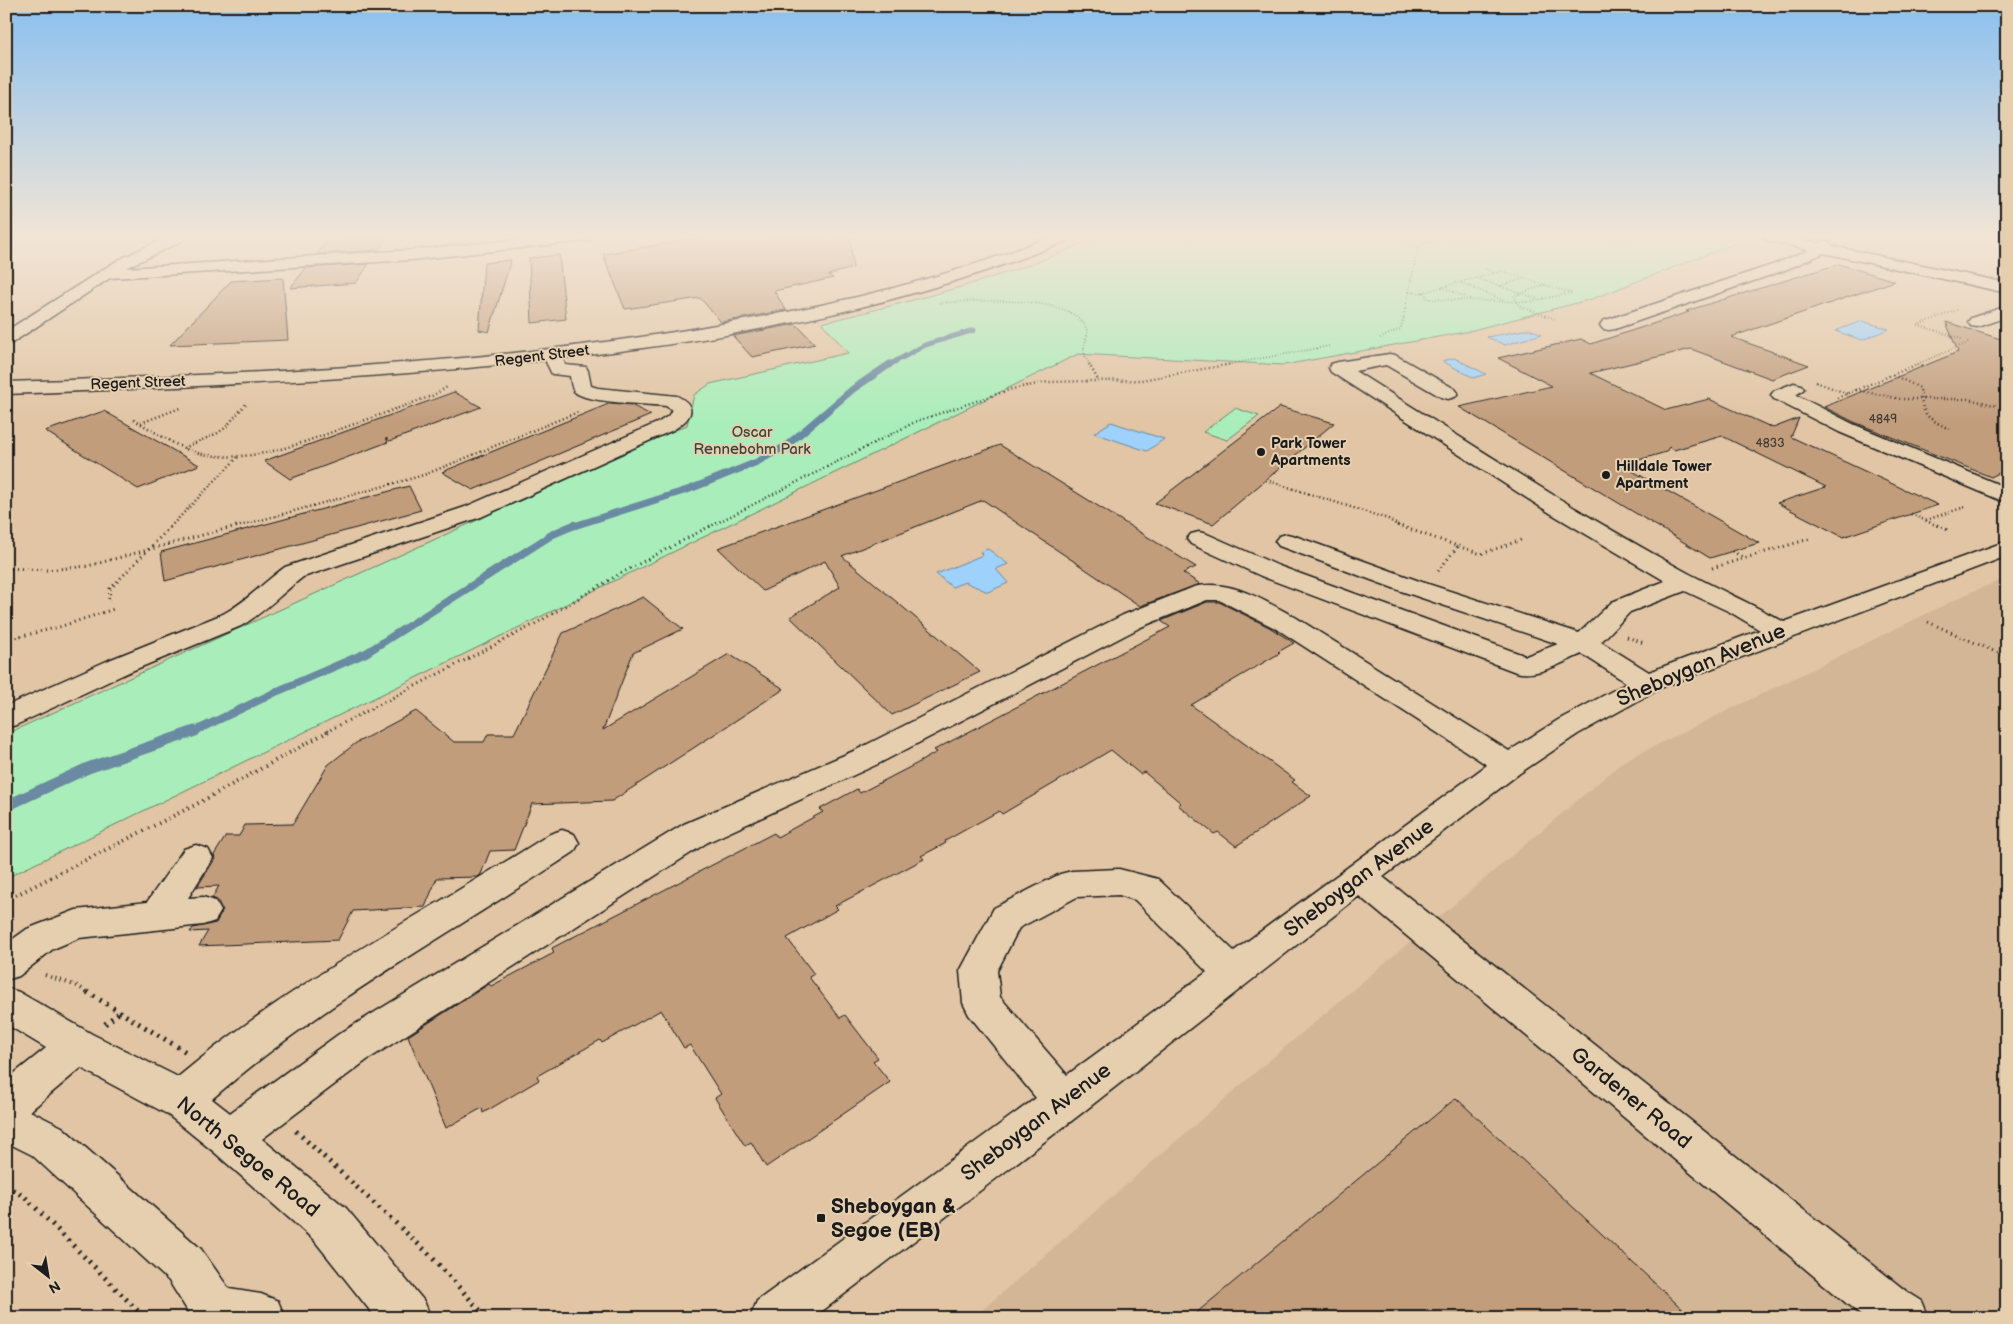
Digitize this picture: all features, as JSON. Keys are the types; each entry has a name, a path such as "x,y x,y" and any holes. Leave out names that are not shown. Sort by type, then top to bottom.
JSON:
{"street":[{"path":"6,339 67,299"},
{"name":"Regent Street","path":"6,374 338,360 448,353 575,340 727,316 810,299"},
{"name":"Regent Street","path":"6,388 329,375 554,356 700,334 833,308 867,299"},
{"path":"1609,325 1687,299"},
{"path":"1977,322 2007,311"},
{"path":"6,718 119,666 232,620 245,613 272,588 294,572 473,512 677,421 681,414 681,408 678,403 670,400 595,394 582,389 579,371 559,370 555,364 554,356"},
{"path":"1448,392 1389,359 1338,368 1558,508 1682,580 1739,607 1781,632"},
{"path":"1794,389 1781,395 1846,428 2007,496"},
{"path":"1959,464 1957,469 1986,488"},
{"path":"1199,539 1270,571 1526,666 1584,644 1621,607 1682,580"},
{"path":"1287,541 1422,590 1584,644 1606,656 1647,684"},
{"name":"Sheboygan Avenue","path":"774,1318 1064,1102 1509,765 1568,727 1647,684 2007,548"},
{"path":"229,1138 353,1047 696,833 867,757 1124,625 1203,592 1223,592 1255,606 1286,623 1509,765"},
{"path":"181,1100 215,1070 335,984 504,882 562,842"},
{"path":"158,915 196,858"},
{"name":"Gardener Road","path":"1359,877 1891,1314"},
{"path":"1064,1102 982,1003 978,971 1006,918 1072,884 1118,882 1128,884 1146,889 1233,974"},
{"path":"6,965 40,939 76,924 203,911"},
{"name":"North Segoe Road","path":"6,1004 78,1046 181,1100 330,1224 406,1318"},
{"path":"6,1106 78,1046"},
{"path":"6,1121 47,1141 108,1194 185,1265 218,1315 261,1318"}],"path":[{"path":"1378,339 1400,329 1407,299"},
{"path":"1428,299 1517,302 1546,299"},
{"path":"1501,299 1506,301"},
{"path":"1515,299 1519,306 1555,319"},
{"path":"1537,299 1541,300"},
{"path":"940,303 1017,301 1035,303 1068,313 1080,320 1086,328 1088,337 1084,353 1098,380"},
{"path":"1958,309 1918,325 1977,344"},
{"path":"1832,400 1971,342"},
{"path":"6,900 196,805 313,740 535,624 616,576 917,421 1012,390 1048,382 1141,380 1334,346"},
{"path":"1917,364 1925,367"},
{"path":"1893,374 1920,388 1922,409 1932,420 1948,429"},
{"path":"134,420 183,448 209,455 238,457 264,453 305,442 432,396 452,383"},
{"path":"1856,390 1901,399 1968,399 1998,406"},
{"path":"6,568 59,571 88,566 147,552 408,480 623,396"},
{"path":"183,448 226,428 246,404"},
{"path":"140,423 180,408"},
{"path":"109,599 110,589 238,457"},
{"path":"1266,480 1388,519 1398,526 1481,554 1524,539"},
{"path":"1926,520 1965,507"},
{"path":"1911,514 1950,531"},
{"path":"1682,580 1744,558 1809,539"},
{"path":"1422,590 1458,546"},
{"path":"1732,551 1744,558"},
{"path":"6,640 59,627 114,608"},
{"path":"1928,622 2007,657"},
{"path":"6,1186 25,1198 145,1318"}],"shaded area":[{"path":"2007,578 2007,1318 973,1318 1258,1070 1624,761 1971,592"}],"green space":[{"name":"Oscar Rennebohm Park","path":"915,299 1593,299 1465,332 1284,365 1078,354 6,878 6,734 687,425 694,395 710,384 848,353 822,323"},
{"path":"1235,408 1259,416 1227,440 1203,432"}],"water":[{"path":"1862,321 1889,329 1862,340 1835,331"},
{"path":"1529,329 1542,334 1505,345 1487,337"},
{"path":"1454,358 1486,374 1474,378 1442,361"},
{"path":"1111,422 1164,439 1147,451 1094,433"},
{"path":"988,549 1008,564 996,569 1008,583 988,592 965,582 952,587 936,574 983,555 980,552"}],"building":[{"path":"214,299 285,299 288,340 170,345"},
{"path":"481,299 499,299 489,332 479,330"},
{"path":"531,299 564,299 566,319 532,323"},
{"path":"621,299 695,299 625,309"},
{"path":"701,299 779,299 786,310 727,321 721,322"},
{"path":"1726,299 1843,299 1731,337 1809,365 1772,379 1691,349 1590,373 1666,410 1709,399 1773,428 1799,418 1791,437 1938,505 1843,537 1777,503 1826,487 1722,436 1674,450 1669,447 1666,452 1622,465 1759,543 1710,558 1459,407 1552,386 1498,358 1581,339 1591,344 1689,312 1686,311"},
{"path":"1946,322 2007,341 2007,469 1991,477 1854,422 1824,407 1958,352"},
{"path":"796,324 815,344 752,357 733,336"},
{"path":"454,392 481,407 390,441 386,438 388,442 290,479 264,461"},
{"path":"611,403 631,405 651,415 473,490 442,472"},
{"name":"Park Tower Apartments","path":"1280,407 1334,423 1213,524 1155,503"},
{"path":"104,411 199,465 138,489 45,431"},
{"path":"1000,445 1196,567 1183,573 1200,584 1140,606 983,500 842,556 980,672 892,715 790,617 840,587 825,561 763,591 718,548"},
{"path":"409,486 421,510 165,581 161,552"},
{"path":"643,597 683,629 633,653 603,730 729,654 784,689 612,801 532,804 514,850 490,851 478,877 437,878 425,907 353,911 338,940 199,946 208,931 190,932 193,928 216,923 223,910 217,900 212,898 219,886 197,887 215,859 214,855 226,836 239,836 245,825 293,824 328,765 356,743 416,711 454,742 484,742 488,734 514,734 563,633"},
{"path":"1207,602 1219,602 1269,627 1294,643 1191,705 1295,780 1292,782 1311,796 1236,846 1218,832 1214,834 1178,805 1181,803 1144,772 1140,774 1111,750 1002,814 999,811 945,841 946,843 921,856 924,859 835,906 838,909 787,938 814,974 809,977 840,1018 845,1015 878,1058 873,1061 890,1082 766,1167 751,1142 745,1146 715,1098 721,1094 690,1045 684,1048 661,1010 602,1043 600,1040 537,1076 539,1080 483,1113 482,1108 446,1128 408,1036 489,984 491,986 554,953 552,948 774,833 777,837 823,812 820,809 857,789 860,793 916,764 937,752 934,750 1170,627 1161,621"},
{"path":"1456,1098 1692,1318 1190,1318"}],"waterway":[{"path":"889,365 925,345 974,330"},
{"path":"571,527 690,489 757,462 786,446 853,389 890,364"},
{"path":"193,732 278,691 366,653 553,534 574,525"},
{"path":"6,806 88,768 195,731"}],"place":[{"name":"Park Tower Apartments","path":"1261,452"},
{"name":"Hilldale Tower Apartment","path":"1606,475"},
{"name":"Sheboygan & Segoe (EB)","path":"821,1218"}]}
